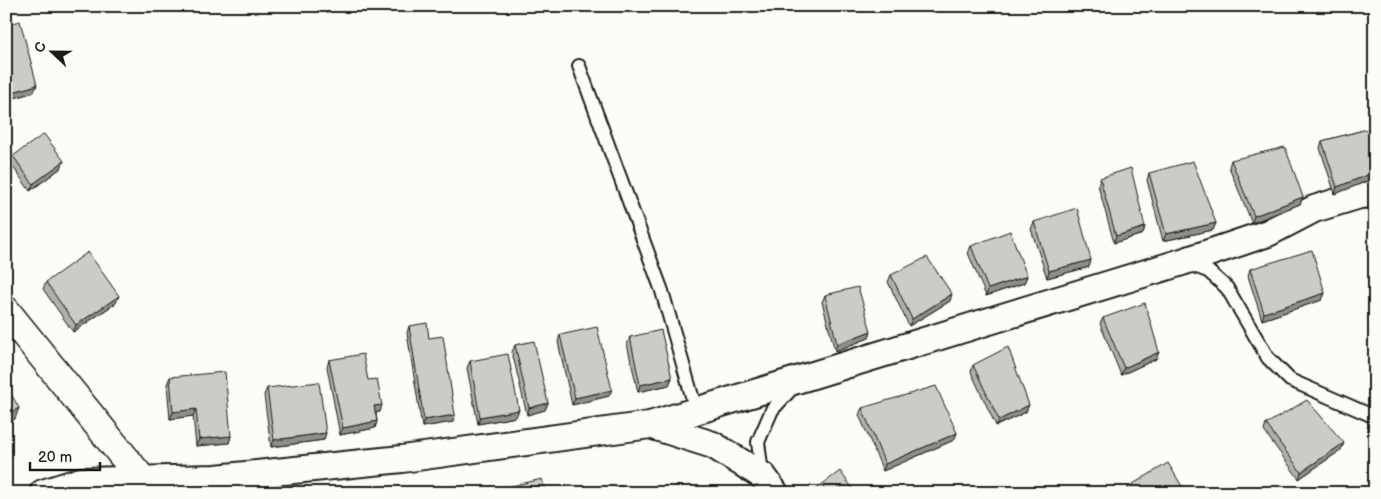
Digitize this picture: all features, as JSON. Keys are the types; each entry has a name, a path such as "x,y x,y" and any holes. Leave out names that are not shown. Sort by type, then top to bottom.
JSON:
{"main road":[{"path":"6,311 148,486"}],"street":[{"path":"43,493 81,482 148,486 402,459 650,425 1182,262 1268,233 1314,209 1360,195 1375,194"},
{"path":"650,425 713,445 769,485"}],"lane":[{"path":"579,66 662,291 696,410"},
{"path":"1182,262 1208,271 1227,288 1268,358 1290,380 1375,418"},
{"path":"769,485 758,442 772,410 801,378"}],"building":[{"path":"20,21 37,85 13,92 6,64 6,25"},
{"path":"1375,127 1375,172 1337,187 1322,141"},
{"path":"44,134 64,161 33,184 13,156"},
{"path":"1285,147 1303,197 1254,216 1231,160"},
{"path":"1193,161 1216,223 1166,234 1149,173"},
{"path":"1131,168 1145,227 1116,236 1100,178"},
{"path":"1077,208 1091,260 1049,271 1034,222"},
{"path":"1010,231 1027,276 988,289 971,246"},
{"path":"1312,250 1325,293 1264,313 1250,269"},
{"path":"88,252 119,296 76,325 46,282"},
{"path":"927,257 952,294 912,319 891,275"},
{"path":"858,287 871,331 837,344 825,295"},
{"path":"1145,303 1159,352 1124,368 1103,318"},
{"path":"427,323 429,338 443,336 455,415 424,420 409,326"},
{"path":"597,327 612,390 575,398 560,335"},
{"path":"661,330 672,378 640,385 630,337"},
{"path":"534,341 548,403 529,408 515,345"},
{"path":"1008,347 1029,405 999,420 973,365"},
{"path":"363,354 368,380 377,379 382,405 374,406 377,421 343,428 329,360"},
{"path":"508,354 519,410 480,417 470,361"},
{"path":"225,372 231,436 199,439 196,409 173,412 170,377"},
{"path":"319,382 326,433 274,440 267,388"},
{"path":"6,385 19,408 6,415"},
{"path":"936,386 957,433 885,464 862,408"},
{"path":"1307,400 1344,443 1301,472 1266,424"},
{"path":"1168,463 1186,493 1131,493 1128,487"},
{"path":"840,471 856,493 814,493 813,491"},
{"path":"542,479 546,493 509,493 507,487"},
{"path":"621,486 623,493 600,493"},
{"path":"500,488 501,493 479,493"}]}
